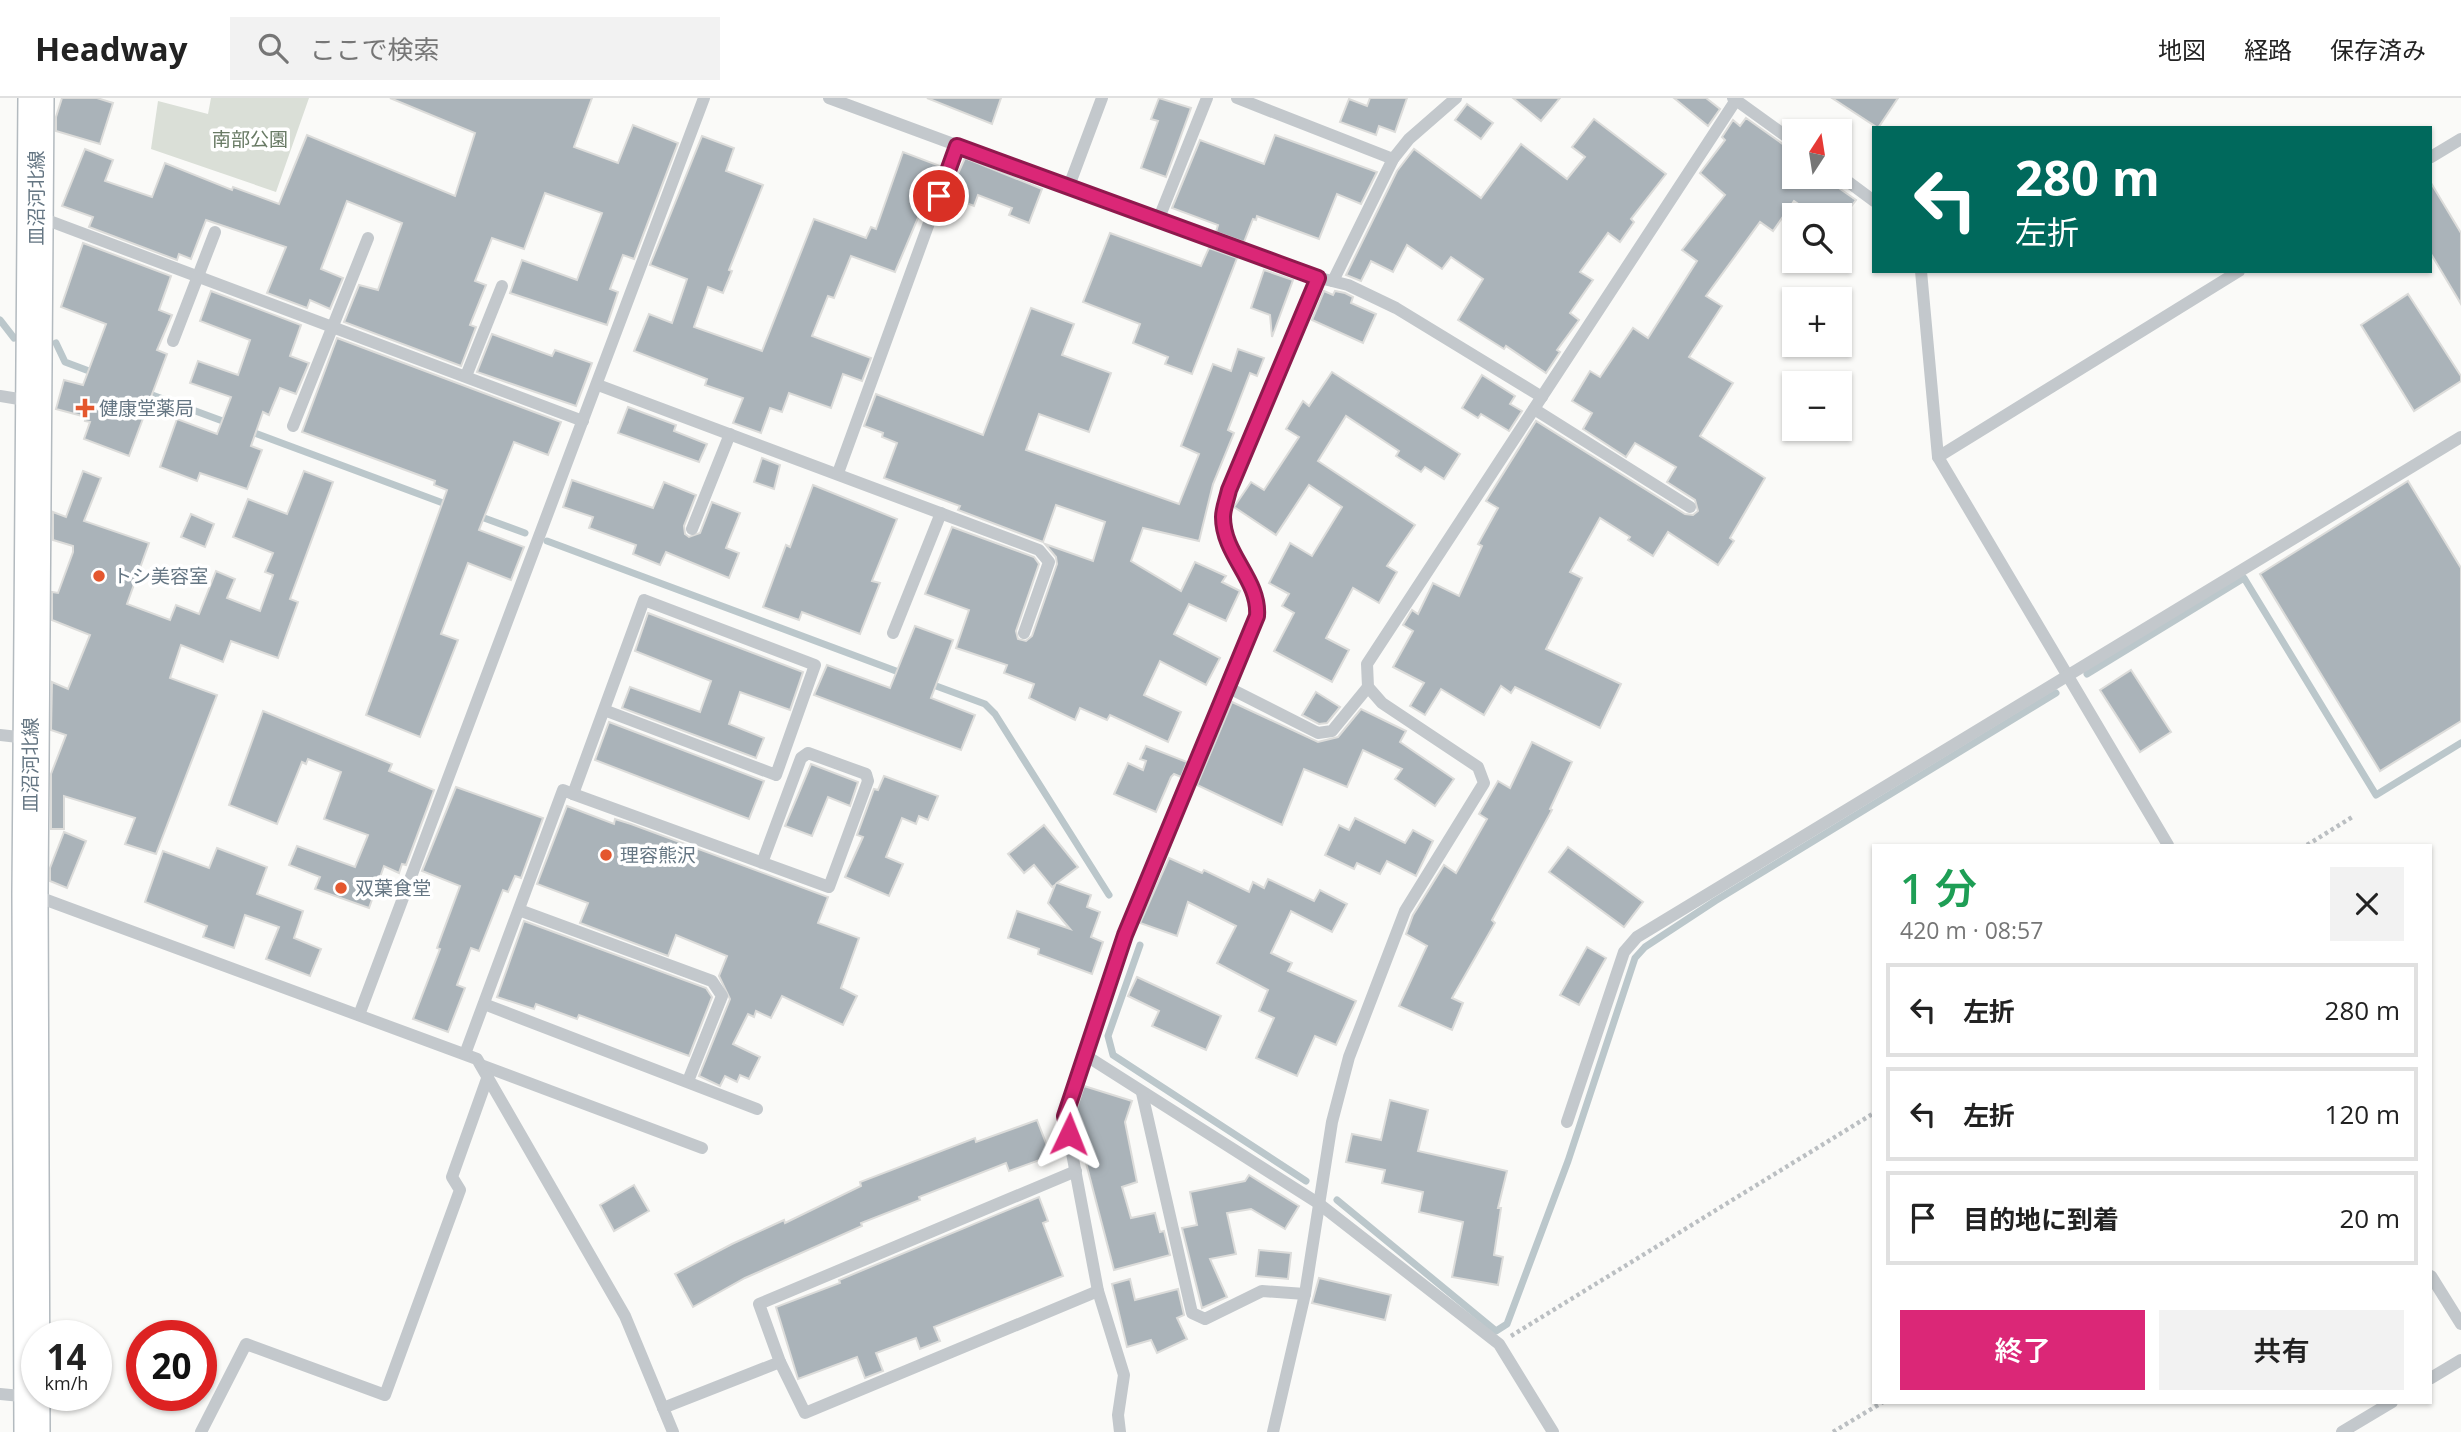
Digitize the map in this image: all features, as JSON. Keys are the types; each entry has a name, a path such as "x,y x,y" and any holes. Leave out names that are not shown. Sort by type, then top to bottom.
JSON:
{"main road":[{"name":"皿沼河北線","path":"32,1432 16,1396 30,894 15,737 34,401 36,98"}],"lane":[{"path":"359,1015 704,98"},
{"path":"829,98 1318,278 1333,281 1396,309 1542,397"},
{"path":"1069,186 1102,98"},
{"path":"1159,218 1207,98"},
{"path":"1237,98 1393,159"},
{"path":"1333,281 1393,159 1409,139 1456,98"},
{"path":"1273,1432 1305,1294 1332,1122 1349,1057 1405,911 1484,783 1478,767 1382,703 1368,687 1367,664 1734,99 1782,133"},
{"path":"2432,156 2461,139"},
{"path":"838,473 957,146"},
{"path":"1852,185 1872,200"},
{"path":"36,215 583,421"},
{"path":"173,341 215,232"},
{"path":"293,426 368,238"},
{"path":"1921,273 1938,457 2167,844"},
{"path":"1938,457 2236,273"},
{"path":"1120,1432 1118,1415 1124,1375 1098,1291 1065,1116 1125,935 1257,616 1258,600 1226,541 1222,515 1229,490 1318,278"},
{"path":"466,376 502,286"},
{"path":"598,385 1039,550 1049,562 1024,633"},
{"path":"0,396 34,401"},
{"path":"1534,409 1690,507"},
{"path":"692,529 730,434"},
{"path":"1567,1122 1625,952 1637,937 2461,437"},
{"path":"893,633 941,513"},
{"path":"573,794 644,600 815,665 776,775 604,710"},
{"path":"1227,687 1318,733 1332,731 1368,687"},
{"path":"784,752 800,758"},
{"path":"466,1054 563,790 762,863 829,887 869,781 866,774 808,753 800,758 762,863"},
{"path":"30,894 477,1059 625,1316 673,1432"},
{"path":"519,910 712,981 722,996 688,1082"},
{"path":"484,1003 757,1109"},
{"path":"1085,1055 1318,1203 1499,1344 1553,1432"},
{"path":"484,1071 702,1148"},
{"path":"201,1432 246,1344 385,1395 460,1190 452,1177 484,1071"},
{"path":"1142,1093 1192,1313 1205,1319 1262,1291 1305,1294"},
{"path":"1076,1171 759,1304 780,1362 805,1413 1098,1291"},
{"path":"2432,1278 2461,1324"},
{"path":"2432,1377 2461,1360"},
{"path":"663,1408 780,1362"},
{"path":"2342,1432 2389,1404"}],"path":[{"path":"2309,844 2354,816"},
{"path":"1499,1344 1872,1114"},
{"path":"1833,1432 1880,1404"}],"green space":[{"name":"南部公園","path":"211,98 309,98 276,192 151,149 158,101 208,114"}],"building":[{"path":"62,98 97,98 113,103 100,144 56,131 56,117"},
{"path":"390,98 592,98 574,147 618,163 633,125 678,143 634,259 623,255 610,289 618,292 607,325 510,293 522,260 577,280 602,213 545,193 524,249 492,238 475,281 486,285 470,325 476,327 461,366 344,322 359,285 378,290 402,223 347,201 321,269 343,278 330,309 310,300 307,308 267,293 286,247 206,220 191,259 179,254 177,260 89,227 93,217 62,206 85,149 113,160 105,181 152,197 165,163 232,190 233,187 279,204 307,135 455,196 475,133"},
{"path":"927,98 1001,98 992,124"},
{"path":"1159,98 1191,108 1166,177 1141,168 1158,121 1151,119"},
{"path":"1370,98 1407,98 1395,132 1379,126 1376,135 1340,122 1349,99 1367,106"},
{"path":"1513,98 1560,98 1541,121"},
{"path":"1674,98 1706,98 1720,109 1708,126"},
{"path":"1832,98 1898,98 1879,126 1875,126"},
{"path":"1467,104 1493,123 1481,139 1455,120"},
{"path":"1746,118 1782,144 1782,189 1840,189 1856,200 1852,205 1852,203 1782,203 1782,218 1773,231 1760,222 1706,296 1722,306 1689,357 1733,383 1700,436 1765,478 1730,538 1734,541 1718,565 1668,532 1653,556 1600,518 1570,572 1582,578 1546,649 1621,684 1600,728 1515,687 1511,693 1501,686 1484,715 1441,689 1425,715 1410,706 1424,683 1393,667 1413,631 1403,625 1412,610 1418,614 1433,583 1459,596 1482,546 1478,544 1498,508 1486,501 1536,421 1685,514 1693,515 1698,511 1695,500 1667,482 1676,467 1635,443 1626,457 1583,429 1592,413 1572,401 1590,371 1600,377 1633,328 1648,338 1697,261 1682,250 1725,195 1700,173 1725,140 1722,137 1733,120 1740,126"},
{"path":"1594,119 1666,174 1631,219 1634,222 1620,242 1608,233 1580,272 1593,280 1570,313 1579,320 1557,350 1560,352 1546,373 1506,346 1504,349 1458,320 1483,279 1451,257 1442,269 1407,245 1393,272 1371,261 1361,281 1346,275 1397,171 1414,149 1481,198 1521,144 1567,179 1585,157 1572,147"},
{"path":"1275,135 1377,172 1361,204 1337,194 1319,239 1257,216 1256,220 1253,219 1244,242 1216,232 1218,225 1172,208 1200,140 1264,164"},
{"path":"702,136 734,148 726,171 763,185 729,270 732,271 723,293 708,287 694,327 762,351 814,219 866,238 871,227 876,229 903,152 940,166 895,272 851,256 834,298 828,296 812,336 871,358 862,381 843,374 831,408 789,393 782,412 770,408 761,433 733,423 743,398 705,385 707,379 634,351 649,314 672,323 687,279 650,265"},
{"path":"965,158 1042,189 1029,223 1009,215 1012,208 978,195 974,206 948,196"},
{"path":"2432,185 2461,233 2461,304 2432,256"},
{"path":"1110,233 1201,266 1209,248 1237,258 1192,374 1165,364 1168,357 1133,343 1140,324 1083,302"},
{"path":"83,243 171,276 159,310 172,315 157,350 167,354 129,456 84,439 90,422 85,421 86,417 56,409 64,380 83,385 106,324 61,307"},
{"path":"1264,270 1293,280 1272,337 1270,315 1251,308"},
{"path":"211,291 301,325 290,356 309,363 296,394 280,388 269,415 263,412 251,446 262,450 247,489 200,473 197,481 160,467 177,419 217,434 231,397 190,383 198,361 238,375 250,340 200,321"},
{"path":"1324,291 1333,295 1335,291 1345,293 1353,297 1351,303 1376,314 1363,343 1312,320"},
{"path":"2408,294 2461,376 2461,381 2414,411 2361,325"},
{"path":"1031,308 1074,324 1062,355 1111,373 1089,432 1039,414 1026,450 1179,504 1199,454 1181,446 1213,364 1231,371 1238,349 1264,358 1257,376 1250,373 1228,430 1234,433 1213,484 1199,541 1143,528 1131,561 1181,591 1195,562 1226,576 1222,582 1240,591 1226,621 1189,604 1174,634 1220,658 1206,685 1160,661 1144,695 1181,712 1168,742 1110,715 1107,720 1080,708 1075,720 1029,698 1034,684 1004,673 1007,665 956,648 969,610 925,594 952,527 1034,557 1039,564 1016,631 1018,639 1026,641 1032,636 1057,564 1056,557 1045,544 1093,561 1105,522 1056,505 1043,542 958,510 960,506 884,478 897,443 882,437 883,433 864,426 876,394 983,435"},
{"path":"492,334 552,356 555,350 592,363 576,406 477,372"},
{"path":"337,338 561,422 548,455 514,442 479,530 524,547 511,580 468,563 441,634 458,640 420,737 366,715 447,490 434,485 435,481 302,432"},
{"path":"1332,372 1460,454 1444,479 1425,467 1421,472 1396,456 1399,451 1346,416 1318,461 1415,525 1387,566 1397,572 1379,603 1353,588 1326,638 1349,650 1332,682 1274,651 1294,613 1282,606 1289,594 1269,583 1290,543 1312,556 1342,507 1309,485 1276,535 1234,507 1251,482 1264,490 1299,437 1286,429 1303,401 1309,406"},
{"path":"1482,375 1515,396 1510,404 1522,411 1509,431 1481,414 1478,418 1462,408"},
{"path":"628,407 676,425 674,431 707,444 699,462 618,433"},
{"path":"762,458 780,465 774,489 754,482"},
{"path":"83,471 101,478 84,521 149,543 127,604 170,620 176,605 199,614 216,571 235,579 227,598 260,611 273,575 265,572 273,553 233,537 248,499 287,514 304,471 333,482 290,599 298,602 278,658 231,641 223,662 181,645 170,678 217,695 156,854 125,844 135,818 64,796 64,829 51,829 51,774 66,735 51,730 52,682 68,689 90,635 52,620 52,592 58,593 73,552 73,546 53,540 53,512 66,517"},
{"path":"572,480 653,508 664,482 696,495 684,526 685,534 689,537 700,533 712,502 740,513 726,548 739,553 729,578 666,552 660,565 633,554 636,545 589,528 593,517 563,507"},
{"path":"2408,481 2461,568 2461,721 2380,771 2260,574"},
{"path":"813,485 897,519 872,581 880,583 860,634 802,612 799,620 763,607 786,545 790,547"},
{"path":"191,514 214,524 205,547 181,537"},
{"path":"648,613 803,672 790,710 740,692 729,724 764,738 756,758 622,708 630,687 700,712 711,681 635,651"},
{"path":"915,626 953,640 931,698 975,715 961,750 814,695 827,665 890,688"},
{"path":"2131,670 2171,732 2140,752 2100,690"},
{"path":"1316,692 1340,707 1327,723 1319,724 1302,715"},
{"path":"1232,702 1318,742 1338,737 1361,709 1406,731 1400,742 1454,779 1435,806 1395,779 1402,769 1363,750 1347,787 1304,769 1282,825 1197,785"},
{"path":"263,711 392,764 389,771 434,790 406,865 402,864 399,873 384,866 369,908 315,889 320,877 289,865 297,846 355,867 368,835 324,819 341,772 308,759 306,764 302,762 277,824 229,805"},
{"path":"609,722 764,781 749,819 595,760"},
{"path":"1532,742 1572,762 1550,809 1552,810 1492,920 1495,923 1452,998 1463,1003 1452,1030 1399,1006 1427,946 1406,934 1413,915 1444,865 1456,873 1487,819 1479,814 1498,781 1510,788"},
{"path":"1146,746 1187,762 1181,777 1174,774 1171,777 1156,812 1114,794 1128,763 1143,770 1146,761 1140,759"},
{"path":"811,764 858,782 850,806 828,797 812,836 785,826"},
{"path":"884,776 938,796 928,820 919,816 916,824 902,818 886,857 903,864 889,896 845,877 863,837 857,835 874,789 878,790"},
{"path":"456,787 543,818 521,878 515,876 508,892 503,890 479,951 471,948 457,985 465,988 448,1032 413,1019 440,949 437,948 460,886 422,871"},
{"path":"567,806 614,824 615,819 631,824 828,897 818,923 859,938 841,988 857,996 843,1025 782,996 771,1018 756,1011 754,1017 748,1014 733,1044 760,1057 749,1079 740,1075 737,1082 725,1076 720,1086 699,1076 730,999 719,976 727,956 676,935 668,956 580,923 588,903 537,884"},
{"path":"1355,818 1405,843 1413,830 1433,841 1416,876 1387,861 1380,874 1357,863 1354,869 1325,855 1339,825 1349,830"},
{"path":"1044,825 1078,867 1057,883 1091,895 1087,907 1100,912 1091,937 1103,942 1092,974 1038,954 1039,949 1008,938 1017,911 1070,929 1048,903 1055,885 1052,887 1034,865 1024,873 1008,854"},
{"path":"64,832 86,841 67,888 50,881 50,868"},
{"path":"1568,847 1643,902 1624,927 1549,872"},
{"path":"217,848 267,867 257,894 303,911 294,938 321,949 310,976 266,959 279,927 245,915 234,948 203,937 207,926 145,902 163,851 209,868"},
{"path":"1169,858 1202,873 1204,870 1249,892 1253,882 1264,888 1268,879 1314,901 1320,890 1347,904 1332,932 1291,911 1271,953 1292,963 1288,971 1356,1001 1336,1045 1315,1036 1297,1076 1256,1058 1274,1018 1259,1011 1268,990 1217,963 1236,926 1188,902 1177,936 1140,923"},
{"path":"524,921 706,988 712,997 689,1056 579,1015 577,1019 536,1004 534,1009 497,997"},
{"path":"1587,947 1606,958 1579,1005 1560,995"},
{"path":"1137,977 1221,1016 1206,1050 1152,1026 1159,1011 1128,996"},
{"path":"1084,1086 1132,1101 1125,1122 1137,1182 1122,1187 1131,1218 1155,1213 1160,1232 1164,1231 1170,1255 1114,1270 1074,1117"},
{"path":"1390,1100 1428,1110 1418,1151 1507,1171 1498,1208 1501,1208 1494,1255 1503,1257 1498,1285 1452,1277 1463,1222 1419,1212 1423,1192 1382,1183 1385,1170 1346,1162 1352,1134 1381,1140"},
{"path":"1037,1120 1051,1156 1009,1171 1006,1163 919,1197 920,1200 861,1223 862,1226 745,1278 693,1307 675,1274 732,1244 784,1220 785,1223 861,1186 860,1182 975,1138 976,1142"},
{"path":"1249,1175 1299,1206 1285,1229 1251,1209 1227,1213 1236,1254 1210,1259 1227,1297 1202,1308 1182,1228 1197,1225 1190,1192 1245,1181"},
{"path":"634,1185 649,1211 614,1231 600,1205"},
{"path":"1039,1197 1048,1221 1043,1223 1063,1276 934,1327 940,1341 920,1349 916,1338 876,1353 883,1371 865,1378 857,1357 798,1379 776,1307 840,1283 839,1280"},
{"path":"1259,1250 1291,1253 1288,1279 1256,1276"},
{"path":"1319,1278 1391,1295 1385,1320 1312,1303"},
{"path":"1130,1279 1135,1300 1178,1289 1184,1315 1177,1318 1187,1339 1157,1353 1151,1340 1127,1347 1112,1284"}],"waterway":[{"path":"0,320 14,338"},
{"path":"56,343 65,362 97,374"},
{"path":"144,392 228,423"},
{"path":"249,431 451,506"},
{"path":"476,515 525,533"},
{"path":"547,541 904,674"},
{"path":"2087,674 2244,578 2376,795 2461,743"},
{"path":"928,683 985,704 995,714 1109,895"},
{"path":"1337,1200 1496,1331 1507,1324 1568,1161 1635,958 1645,947 1715,901 2056,693"},
{"path":"1140,945 1108,1036 1113,1055 1306,1181"}],"place":[{"name":"健康堂薬局","path":"85,408"},
{"name":"トシ美容室","path":"99,576"},
{"name":"理容熊沢","path":"606,855"},
{"name":"双葉食堂","path":"341,888"}],"route":[{"path":"939,196 957,146 1318,278 1229,490 1222,515 1226,541 1258,600 1257,616 1125,935 1065,1116 1069,1134"}]}
